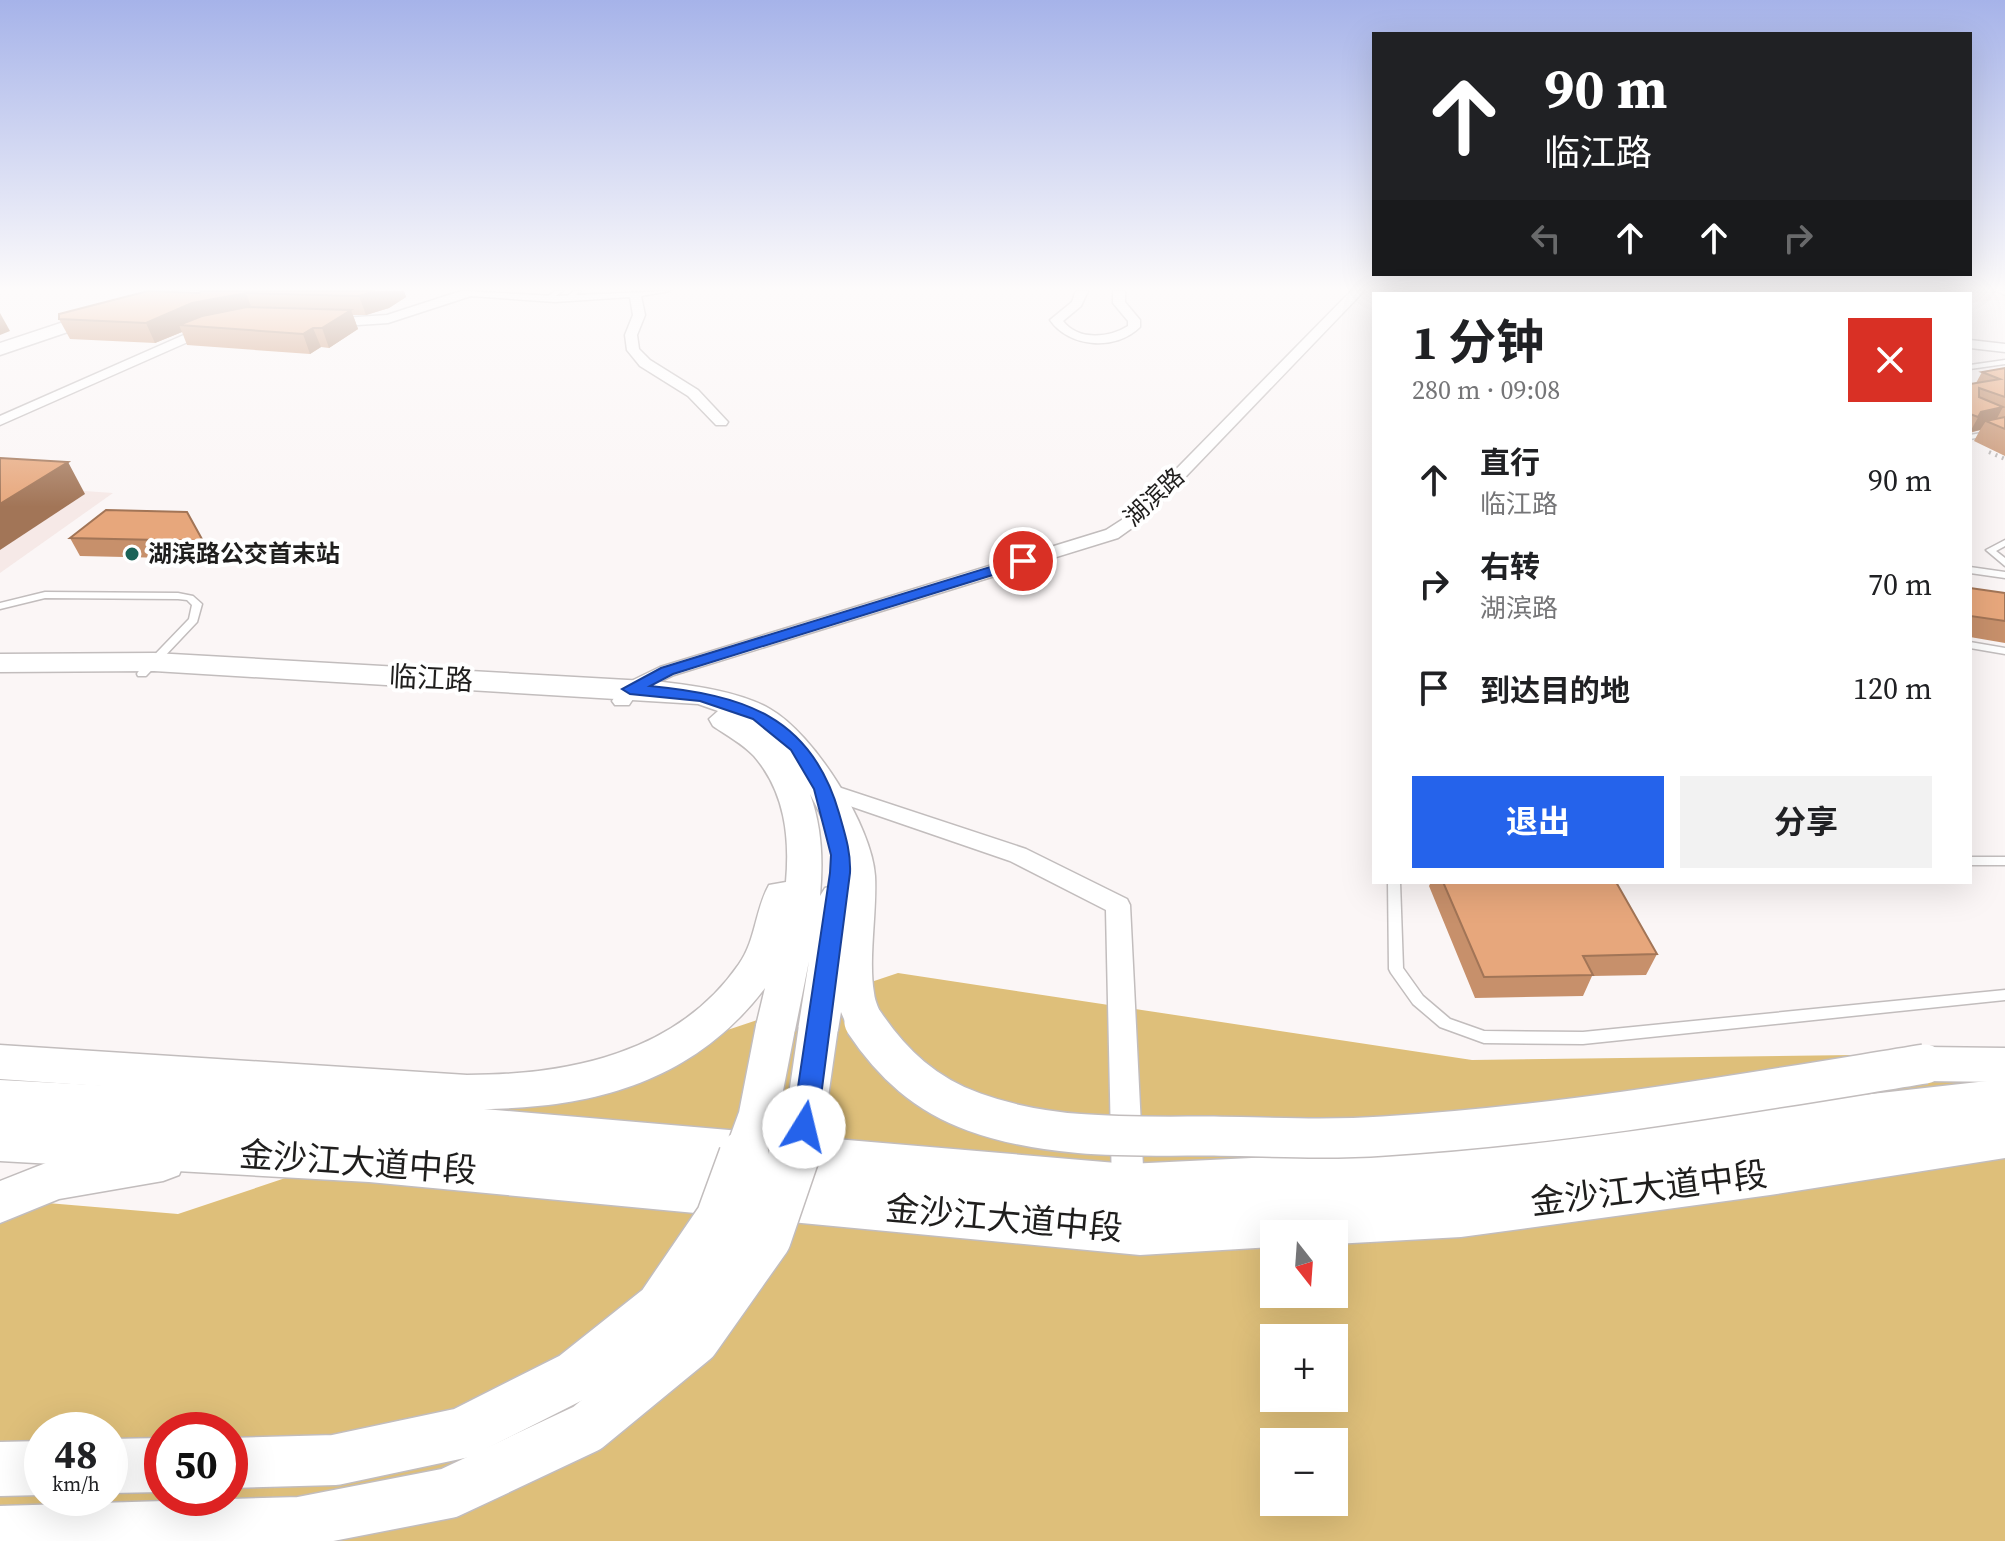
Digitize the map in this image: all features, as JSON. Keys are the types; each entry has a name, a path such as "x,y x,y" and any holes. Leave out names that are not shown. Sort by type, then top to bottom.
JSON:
{"main road":[{"name":"临江路","path":"0,663 148,668 626,695 693,709 726,720 752,736 846,830 854,852 857,898 852,965 854,993 819,1027"},
{"name":"临江路","path":"0,676 148,668"},
{"path":"0,1062 518,1094 571,1086 621,1072 665,1052 700,1029 730,1002 753,975 767,949 812,796"},
{"path":"0,1531 300,1522 449,1493 587,1428 694,1340 766,1238 804,1127 819,1027 807,835 812,796"},
{"path":"819,1027 881,1049 904,1074 933,1094 974,1113 1016,1124 1149,1135 1384,1136 1608,1114 1925,1064 2005,1065"},
{"path":"248,1462 335,1460 462,1433 573,1377 661,1307 721,1219 758,1117 819,1027"},
{"name":"金沙江大道中段","path":"0,1100 379,1121 1128,1187 1440,1172 1739,1130 2005,1099"},
{"name":"金沙江大道中段","path":"0,1139 369,1160 1140,1230 1461,1213 1770,1172 2005,1136"},
{"path":"0,1202 56,1179 221,1151"},
{"path":"0,1469 24,1468"}],"street":[{"path":"0,421 129,363"},
{"path":"645,363 693,393 721,422"},
{"name":"湖滨路","path":"626,695 667,671 1112,534 1140,515 1288,363"},
{"path":"812,796 1018,855 1118,905 1128,1187"}],"lane":[{"path":"1972,367 1999,363"},
{"path":"1993,423 2005,429"},
{"path":"1972,437 2005,429"},
{"path":"2005,543 1994,545 1990,550 2005,563"},
{"path":"1972,570 2005,575"},
{"path":"0,606 45,595 190,598 197,604 194,620 148,668"},
{"path":"1972,645 2005,651"},
{"path":"1972,861 2005,861"},
{"path":"1394,884 1396,969 1418,1000 1445,1023 1484,1037 1583,1038 2005,995"}],"shaded area":[{"path":"0,485 113,493 0,573"},
{"path":"898,973 1472,1060 2005,1053 2005,1541 0,1541 0,1199 178,1214"}],"building":[{"path":"2005,368 2005,397 1979,388 1979,397 2003,407 1981,412 1978,417 1972,415 1972,384 2000,379 1982,372"},
{"path":"2005,417 2005,429 1986,421"},
{"path":"0,458 68,462 0,504"},
{"path":"106,510 187,512 203,541 70,538"},
{"path":"1972,588 2005,593 2005,621 1972,616"},
{"path":"1444,884 1617,884 1657,954 1583,956 1593,975 1484,977"}],"place":[{"name":"湖滨路公交首末站","path":"132,554"}],"route":[{"path":"804,1127 839,892 841,855 823,789 797,747 759,715 702,696 630,689 645,679 667,671 1023,561"}]}
